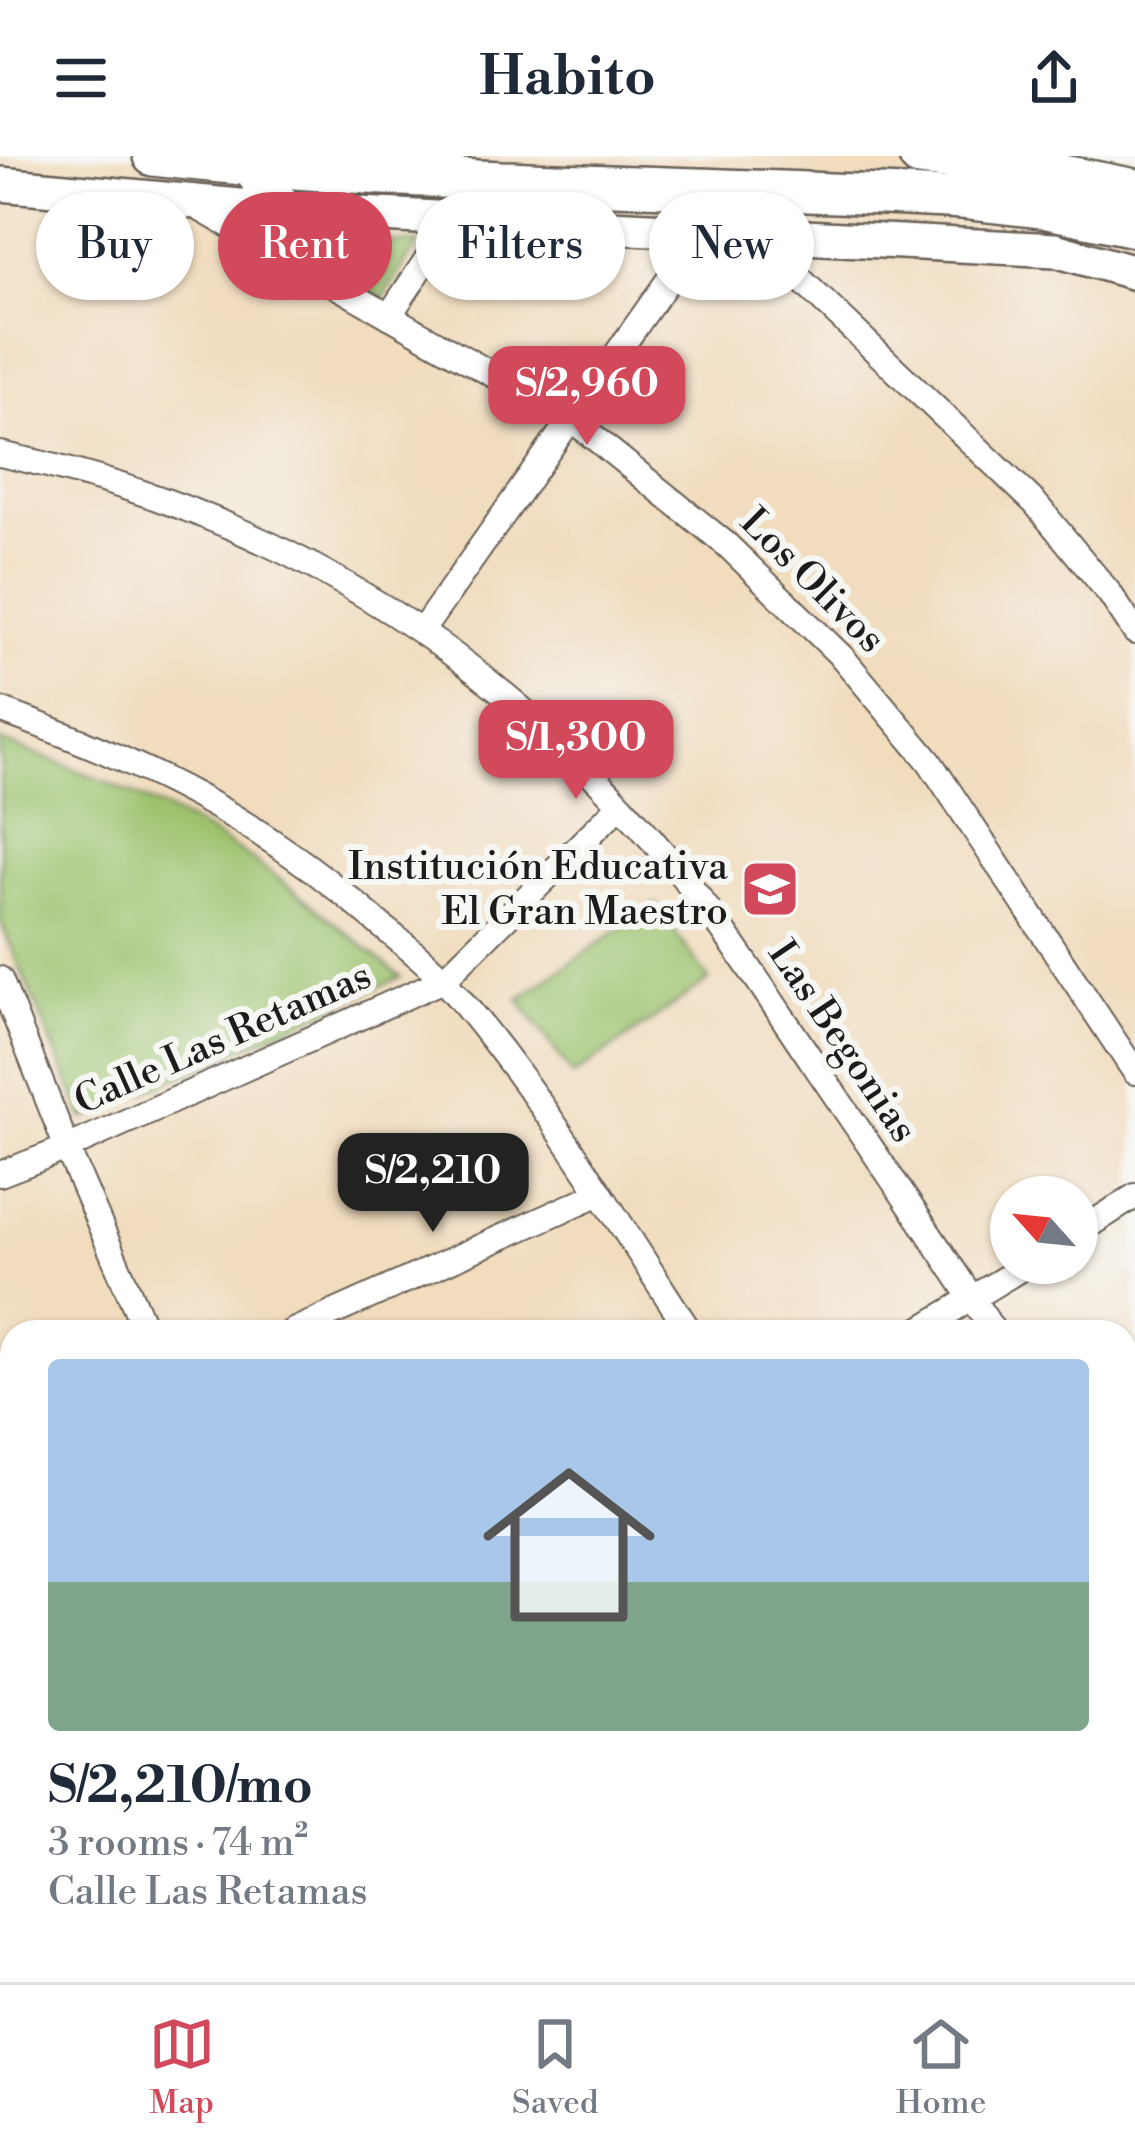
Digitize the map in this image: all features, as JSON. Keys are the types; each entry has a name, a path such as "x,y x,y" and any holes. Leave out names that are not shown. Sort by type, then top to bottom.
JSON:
{"main road":[{"path":"153,156 450,179 962,199 1042,208 1135,227"},
{"path":"919,156 1135,188"},
{"path":"251,167 270,192"}],"street":[{"path":"0,184 84,192"},
{"name":"Los Olivos","path":"194,205 571,419 727,544 874,693 967,814 1135,1072"},
{"path":"814,238 1055,250 1135,273"},
{"path":"389,316 416,276"},
{"path":"814,292 1035,503 1135,632"},
{"path":"423,629 655,300"},
{"name":"Las Begonias","path":"0,454 111,483 230,527 313,566 423,629 525,712 620,805 715,917 986,1320"},
{"path":"0,710 159,773 244,820 325,876 443,980 523,1083 682,1320"},
{"name":"Calle Las Retamas","path":"0,1174 443,980 620,805"},
{"path":"0,979 141,1320"},
{"path":"318,1320 600,1193"},
{"path":"1098,1220 1135,1196"},
{"path":"937,1320 997,1284"}],"green space":[{"path":"392,242 416,246 392,285"},
{"path":"0,741 118,787 215,836 298,893 401,977 84,1119 0,920"},
{"path":"655,904 709,980 573,1076 519,999"}],"place":[{"name":"Institución Educativa El Gran Maestro","path":"770,889"}]}
